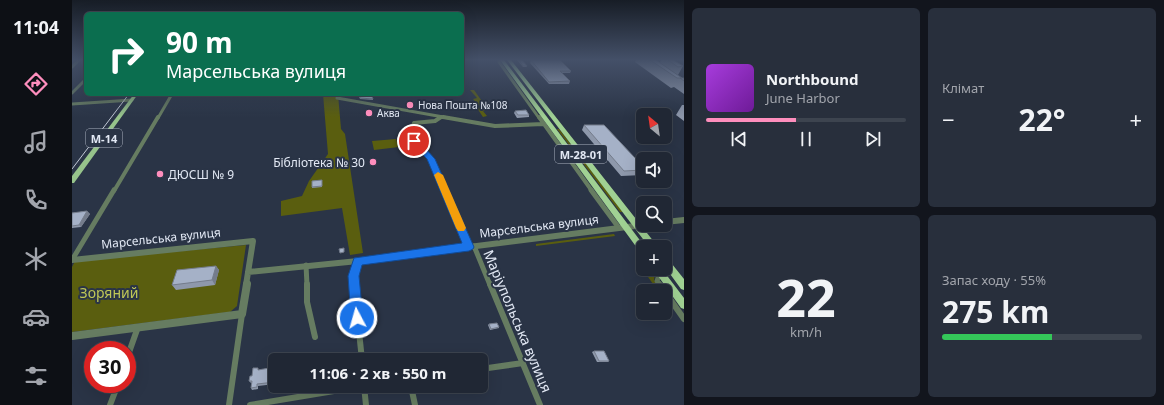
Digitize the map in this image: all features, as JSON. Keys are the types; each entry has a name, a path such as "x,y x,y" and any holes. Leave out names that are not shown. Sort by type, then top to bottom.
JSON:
{"highway":[{"name":"М-28-01","path":"519,80 560,127 636,220"},
{"name":"М-28-01","path":"519,80 623,227 636,242"},
{"path":"553,128 560,127"},
{"path":"672,270 684,286"},
{"path":"662,276 684,305"}],"main road":[{"name":"М-14","path":"72,181 135,96"}],"street":[{"path":"511,79 543,124 623,227"},
{"path":"72,93 84,81"},
{"path":"72,88 78,88"},
{"path":"72,260 171,96"},
{"path":"337,98 498,126 543,124"},
{"path":"72,104 132,100"},
{"name":"Маріупольська вулиця","path":"441,117 435,121 414,124 412,127 412,134 416,143 431,159 523,363 540,405"},
{"path":"672,221 684,220"},
{"name":"Марсельська вулиця","path":"72,260 253,241 248,272 358,261 636,225"},
{"path":"358,261 353,276 361,353"},
{"path":"306,265 307,302 315,337"},
{"path":"229,405 248,272"},
{"path":"672,302 684,319"},
{"path":"72,336 242,314"},
{"path":"133,341 138,327"},
{"path":"488,368 523,363"},
{"path":"110,405 115,393"},
{"path":"250,405 322,393"},
{"path":"365,393 366,405"},
{"path":"412,393 415,405"}],"green space":[{"path":"470,90 474,90 489,111 483,111 487,116 483,117 477,108 480,107 473,99 477,98"},
{"path":"323,96 338,96 341,129 345,134 363,253 350,255 342,208 281,216 281,201 302,196 309,181 328,154"},
{"path":"557,129 559,129 623,212 620,212"},
{"path":"396,139 399,147 374,150 372,141"},
{"path":"614,234 615,236 536,246 536,244"},
{"name":"Зоряний","path":"246,245 237,306 230,312 72,332 72,267 75,261"},
{"path":"647,276 655,276 654,280 657,284 653,284"}],"building":[{"path":"546,79 568,79 570,81 549,82"},
{"path":"360,96 372,96 373,99 360,98"},
{"path":"526,110 529,115 518,115 515,111"},
{"path":"584,125 604,125 636,158 636,170 624,171"},
{"path":"322,180 322,186 312,187 312,181"},
{"path":"87,211 79,225 72,226 72,213"},
{"path":"344,248 344,252 340,253 339,249"},
{"path":"216,266 212,280 172,285 177,270"},
{"path":"497,323 499,327 491,329 489,324"},
{"path":"594,351 604,351 609,361 599,361"},
{"path":"253,368 258,368 258,370 268,368 268,383 257,384 257,387 251,388 252,381 249,381 250,376 252,376"}],"tram line":[{"path":"72,169 127,96"}],"slow traffic":[{"path":"438,175 461,228"}],"place":[{"name":"Нова Пошта №108","path":"410,105"},
{"name":"Аква","path":"369,113"},
{"name":"Бібліотека № 30","path":"373,162"},
{"name":"ДЮСШ № 9","path":"160,174"}],"route":[{"path":"357,318 353,276 358,261 469,247 431,159 414,141"}]}
